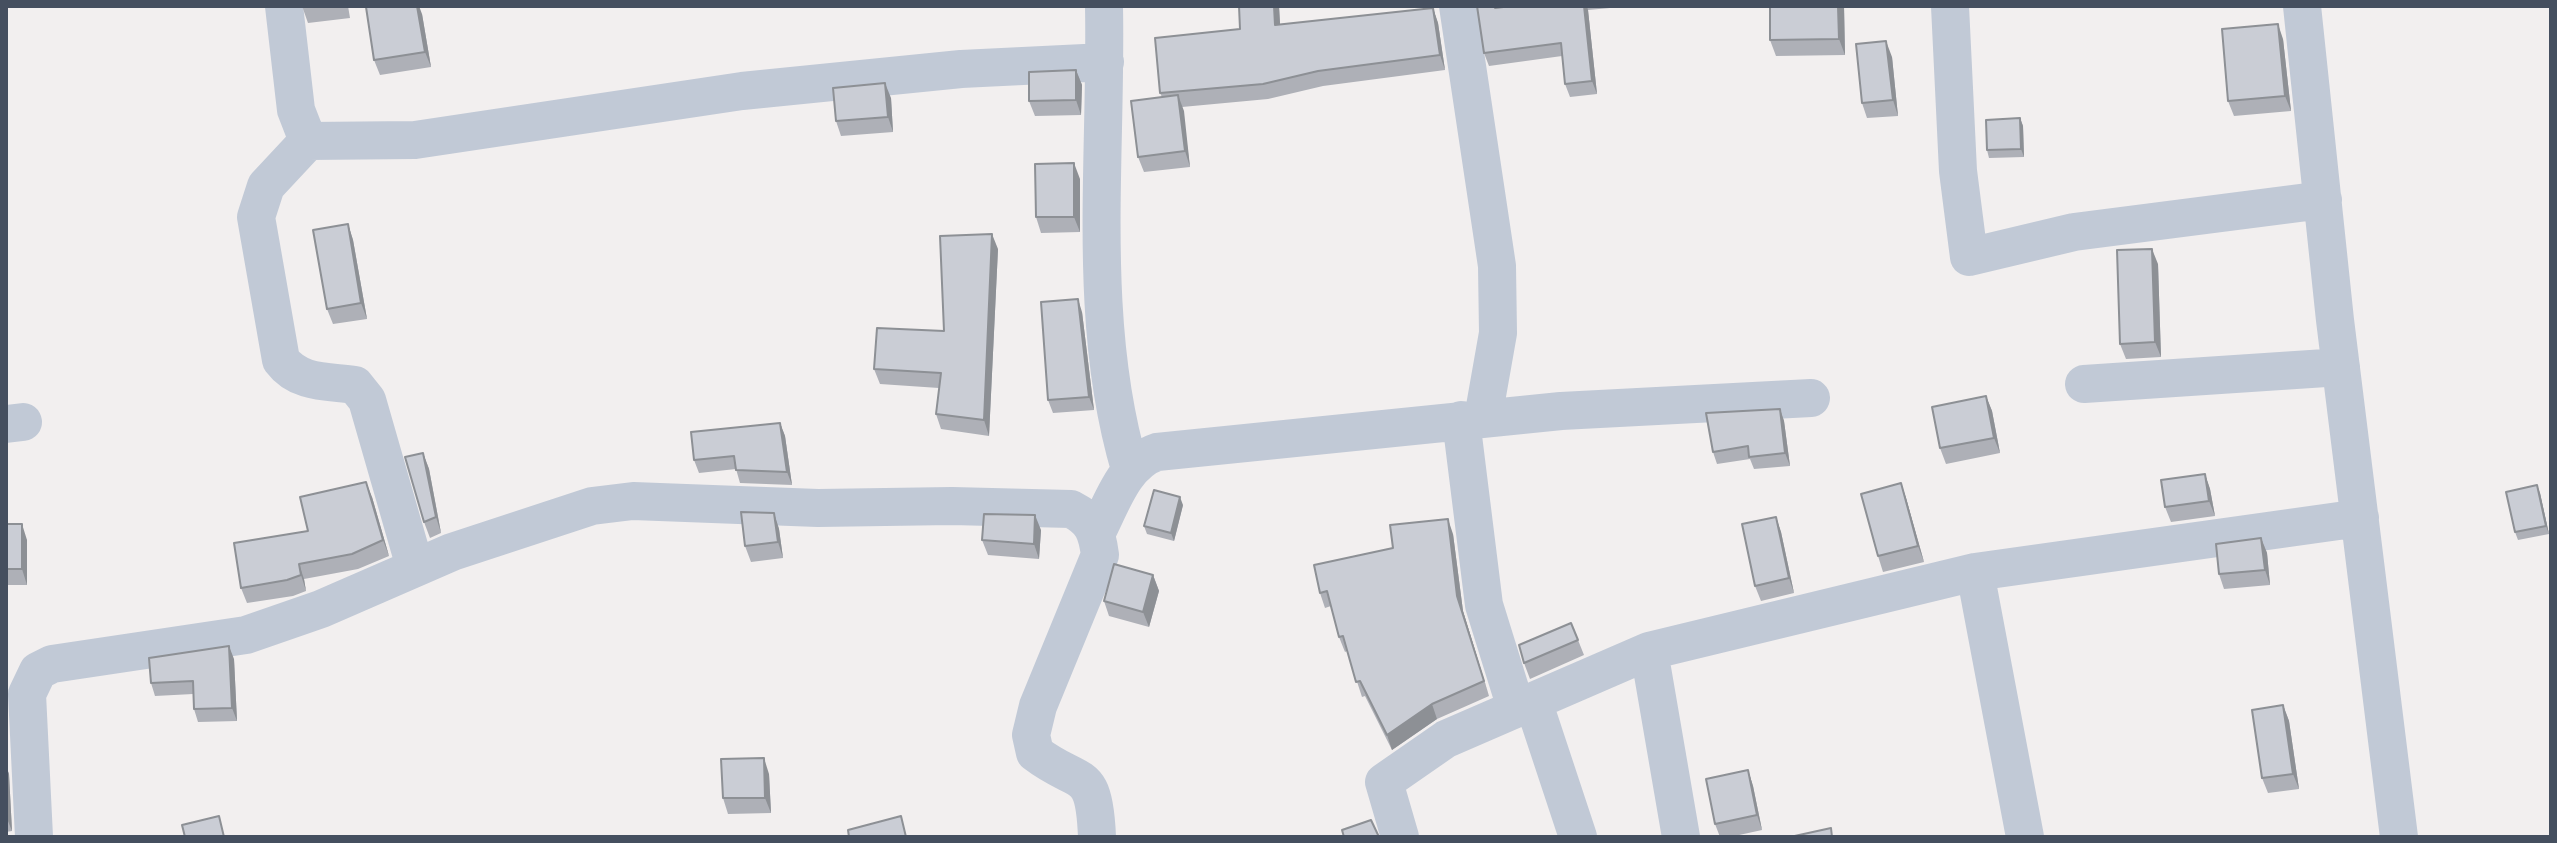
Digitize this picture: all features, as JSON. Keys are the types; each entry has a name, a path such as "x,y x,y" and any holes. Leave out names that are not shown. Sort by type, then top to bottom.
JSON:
{"street":[{"path":"284,6 296,110 308,141"},
{"path":"1104,6 1102,242 1117,425 1130,469"},
{"path":"1458,6 1497,266 1498,333 1472,419 1484,605 1578,837"},
{"path":"1950,6 1958,171 1969,257 2074,232 2323,200"},
{"path":"2302,6 2341,367 2399,837"},
{"path":"415,567 367,400 355,385 304,379 290,372 281,360 256,217 266,186 308,141 415,140 742,91 961,69 1105,62"},
{"path":"2084,384 2341,367"},
{"path":"1097,532 1130,469 1142,457 1157,452 1472,419 1811,398"},
{"path":"34,837 27,694 22,672 52,664 246,635 321,609 415,567 556,516 633,501 818,508 952,506 1071,509 1086,516 1097,532 1100,555 1038,706 1031,735 1035,753 1077,774 1090,789 1096,809 1097,837"},
{"path":"1400,837 1384,782 1446,739 1649,651 1975,572 2360,518"},
{"path":"1975,572 2025,837"},
{"path":"1649,651 1681,837"}],"building":[{"path":"417,6 425,52 374,60 366,7"},
{"path":"1239,6 1274,6 1275,25 1433,8 1440,55 1318,71 1263,84 1160,93 1155,38 1240,29"},
{"path":"1477,6 1584,6 1592,81 1565,84 1561,43 1484,53"},
{"path":"1770,6 1838,6 1839,39 1770,40"},
{"path":"2278,24 2285,96 2228,101 2222,29"},
{"path":"1886,41 1893,100 1862,103 1856,44"},
{"path":"1076,70 1076,100 1029,101 1029,72"},
{"path":"885,83 888,117 836,121 833,88"},
{"path":"1178,95 1185,151 1138,157 1131,101"},
{"path":"2020,118 2021,149 1987,150 1986,120"},
{"path":"1074,163 1074,217 1036,217 1035,164"},
{"path":"348,224 361,303 327,309 313,230"},
{"path":"992,234 984,420 936,414 941,373 874,369 877,328 944,331 940,236"},
{"path":"2152,249 2155,342 2120,344 2117,250"},
{"path":"1078,299 1089,397 1048,400 1041,302"},
{"path":"1986,396 1994,438 1940,448 1932,407"},
{"path":"1780,409 1785,453 1749,457 1748,446 1713,452 1706,413"},
{"path":"780,423 787,472 736,470 734,456 694,460 691,432"},
{"path":"423,453 436,517 424,522 405,457"},
{"path":"2205,474 2209,501 2165,507 2161,480"},
{"path":"366,482 383,540 352,554 299,564 301,575 287,580 241,588 234,543 308,531 300,497"},
{"path":"1901,483 1918,546 1878,556 1861,494"},
{"path":"2537,485 2546,526 2515,532 2506,492"},
{"path":"1154,490 1180,497 1171,533 1144,526"},
{"path":"741,512 774,513 778,542 745,546"},
{"path":"984,514 1035,515 1034,544 982,540"},
{"path":"1776,517 1789,578 1755,586 1742,524"},
{"path":"1448,519 1457,596 1484,681 1432,704 1387,735 1360,681 1356,682 1343,636 1339,637 1327,591 1320,593 1314,565 1393,548 1390,525"},
{"path":"6,524 22,524 22,569 6,569"},
{"path":"2261,538 2265,570 2219,574 2216,544"},
{"path":"1114,564 1153,575 1143,612 1104,601"},
{"path":"1571,623 1578,640 1524,663 1519,645"},
{"path":"229,646 232,708 194,709 193,681 151,683 149,658"},
{"path":"2283,705 2293,774 2262,778 2252,710"},
{"path":"764,758 765,798 723,798 721,759"},
{"path":"1748,770 1757,815 1715,824 1706,779"},
{"path":"219,816 224,837 185,837 182,825"},
{"path":"901,816 906,837 849,837 848,830"},
{"path":"1371,820 1379,837 1344,837 1342,830"},
{"path":"1831,828 1832,837 1790,837"}]}
